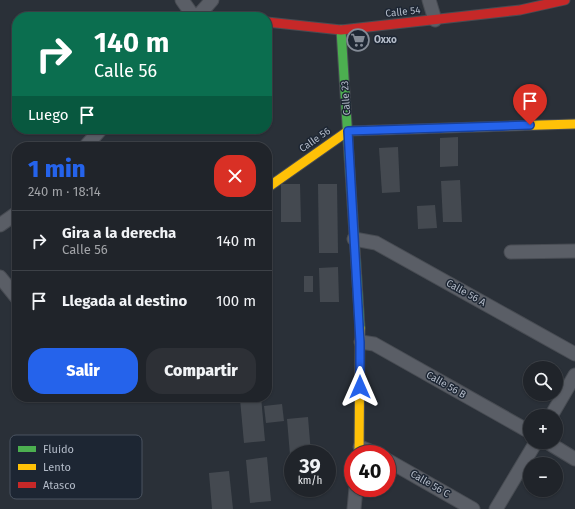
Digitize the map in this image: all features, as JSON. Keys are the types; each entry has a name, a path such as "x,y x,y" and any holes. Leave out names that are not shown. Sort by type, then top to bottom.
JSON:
{"street":[{"path":"182,0 190,12"},
{"path":"201,12 212,0"},
{"path":"429,0 435,20"},
{"name":"Calle 54","path":"272,23 341,30 520,10 564,0"},
{"name":"Calle 23","path":"341,30 360,342 359,445"},
{"path":"348,131 575,124"},
{"name":"Calle 56","path":"272,184 348,131"},
{"path":"90,142 97,134"},
{"path":"0,225 12,217"},
{"name":"Calle 56 A","path":"354,239 376,243 575,354"},
{"path":"511,252 575,251"},
{"path":"0,277 12,292"},
{"name":"Calle 56 B","path":"360,342 374,344 523,428"},
{"path":"555,409 575,375"},
{"path":"496,509 532,449"},
{"path":"559,449 575,459"},
{"name":"Calle 56 C","path":"396,465 473,509"},
{"path":"354,509 355,497"}],"building":[{"path":"458,137 458,166 440,167 440,138"},
{"path":"398,147 400,192 382,193 379,148"},
{"path":"460,180 462,222 443,222 441,181"},
{"path":"281,184 300,184 301,222 281,222"},
{"path":"318,184 337,184 338,253 319,253"},
{"path":"435,205 437,228 418,229 417,206"},
{"path":"338,267 339,302 320,302 319,268"},
{"path":"304,276 313,276 313,292 304,292"},
{"path":"240,402 261,402 265,441 244,443"},
{"path":"282,404 284,421 266,423 264,406"},
{"path":"308,417 310,445 289,445 287,419"},
{"path":"267,457 271,501 250,503 246,460"},
{"path":"229,471 233,509 212,509 209,473"}],"traffic: fast":[{"path":"341,30 360,328"}],"traffic: slow":[{"path":"272,184 348,131 575,124"},
{"path":"359,445 360,328"}],"traffic: jam":[{"path":"272,23 341,30 520,10 565,0"}],"place":[{"name":"Oxxo","path":"358,40"}],"route":[{"path":"360,387 360,342 348,131 530,125"}]}
